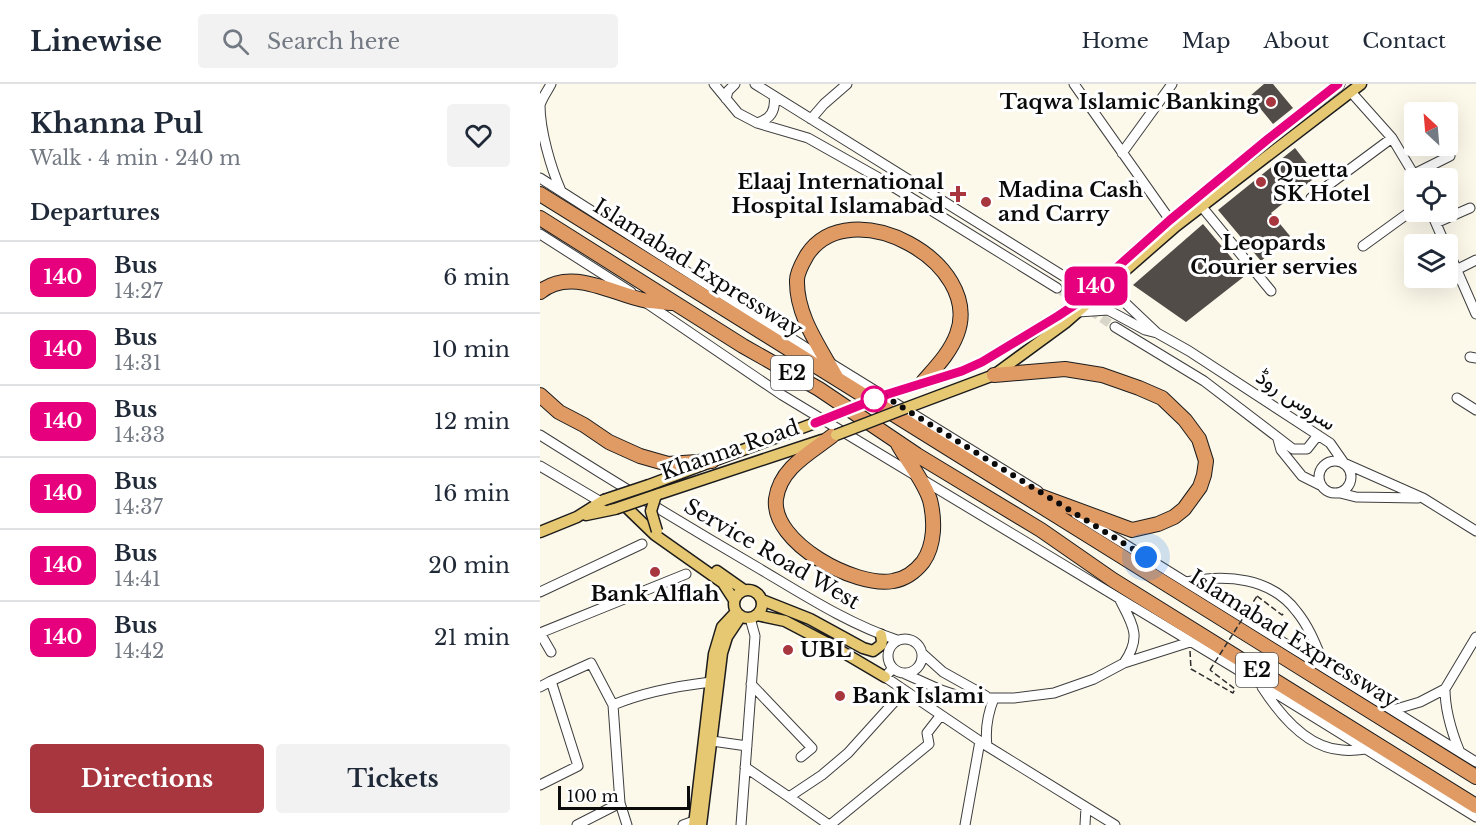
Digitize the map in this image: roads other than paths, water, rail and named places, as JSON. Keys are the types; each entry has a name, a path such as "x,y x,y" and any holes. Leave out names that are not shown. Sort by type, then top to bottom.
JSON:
{"highway":[{"name":"Islamabad Expressway","path":"540,194 1476,777"},
{"name":"Islamabad Expressway","path":"540,218 676,304 819,389 895,440 1041,530 1113,580 1476,806"},
{"path":"837,379 813,336 799,304 796,277 812,247 836,232 871,229 924,252 941,267 958,294 958,332 943,360 923,382"},
{"path":"540,292 567,281 603,287 644,300 676,304"},
{"path":"994,375 1065,369 1102,375 1162,398 1185,420 1199,439 1206,461 1200,487 1179,513 1158,524 1132,530 999,480"},
{"path":"540,395 559,412 609,442 640,456 668,464 712,461"},
{"path":"834,435 795,464 788,472 783,479 776,500 777,509 782,523 794,542 832,566 853,576 880,582 910,576 927,556 933,533 930,500 895,440"}],"main road":[{"name":"Khanna Road","path":"577,517 603,501 888,394 962,371 999,354 1067,310 1170,220 1338,84"},
{"name":"Khanna Road","path":"540,532 577,517 620,507 834,435 994,375 1078,312 1202,207 1360,84"},
{"path":"657,495 651,510 657,531 744,590 757,592 762,600 762,608 723,627 718,637 696,824"},
{"path":"620,507 655,536 723,583 746,615 785,621 829,644 885,678"},
{"path":"734,600 736,595 744,590"},
{"path":"762,600 810,619 863,648 873,651 878,648 882,640 881,634"},
{"path":"696,824 712,741 722,653 727,637 746,615"}],"street":[{"path":"551,84 540,105 541,130 547,158 561,191"},
{"path":"714,84 738,113 757,123 808,138 879,178 1057,288"},
{"path":"726,99 728,91 735,84"},
{"path":"755,84 1089,292"},
{"path":"811,119 847,84"},
{"path":"1074,84 1170,220"},
{"path":"1122,153 1172,84"},
{"path":"1350,92 1392,138 1410,168"},
{"path":"757,123 764,121 774,110 774,96"},
{"path":"1311,198 1392,138"},
{"path":"1429,168 1450,156"},
{"path":"540,178 827,361 1476,762"},
{"path":"1202,207 1271,291"},
{"path":"1441,234 1436,223 1470,208"},
{"path":"1363,246 1404,215"},
{"path":"540,234 644,300 782,395 1476,817"},
{"path":"1458,269 1476,260"},
{"path":"1458,274 1476,313"},
{"name":"سروس روڈ","path":"1116,278 1120,297 1156,333 1189,351 1330,443 1344,464 1423,498 1476,531"},
{"path":"1078,312 1108,310 1144,330 1156,333"},
{"path":"1115,327 1204,381 1245,410 1293,450 1307,449 1318,435"},
{"path":"1457,398 1476,411"},
{"name":"Service Road West","path":"540,435 676,520 851,622 897,640"},
{"path":"1278,439 1281,450 1302,477 1320,485"},
{"path":"1340,493 1346,489 1352,476 1344,464 1330,462 1324,465 1318,478 1325,491 1332,494 1340,493 1356,497 1423,498"},
{"path":"540,466 603,501"},
{"path":"540,592 642,544"},
{"path":"551,652 540,633 686,574"},
{"path":"1186,582 1239,578 1267,587 1286,599 1298,612 1325,668"},
{"path":"1120,599 1135,631 1131,653 1124,663"},
{"path":"741,825 755,636 746,615"},
{"path":"1460,751 1448,720 1445,689 1476,637"},
{"path":"991,701 943,672 923,654 914,640 908,638 897,640 890,648 888,658 893,668 941,690 965,698 991,701 1054,693 1094,679 1124,663 1190,642"},
{"path":"903,673 917,668 923,654"},
{"path":"540,687 591,663 613,705 620,803 627,825"},
{"path":"893,668 885,678 1115,825"},
{"path":"540,785 578,766 552,681"},
{"path":"613,705 679,686 711,682"},
{"path":"751,684 812,748 801,757"},
{"path":"1260,684 1274,706 1293,726 1314,741 1340,750 1366,749"},
{"path":"1393,710 1420,702 1445,689"},
{"path":"789,797 848,753 904,691"},
{"path":"965,825 991,701"},
{"path":"745,767 829,825 929,744 927,733 941,715"},
{"path":"712,741 747,746"},
{"path":"578,825 620,803"},
{"path":"1085,825 1086,807"},
{"path":"682,825 696,824"}],"tunnel":[{"path":"1057,288 1115,327"}],"place":[{"name":"Taqwa Islamic Banking","path":"1271,102"},
{"name":"Quetta SK Hotel","path":"1261,182"},
{"name":"Elaaj International Hospital Islamabad","path":"958,194"},
{"name":"Madina Cash and Carry","path":"986,202"},
{"name":"Leopards Courier servies","path":"1274,221"},
{"name":"Bank Alflah","path":"655,572"},
{"name":"UBL","path":"788,650"},
{"name":"Bank Islami","path":"840,696"}]}
